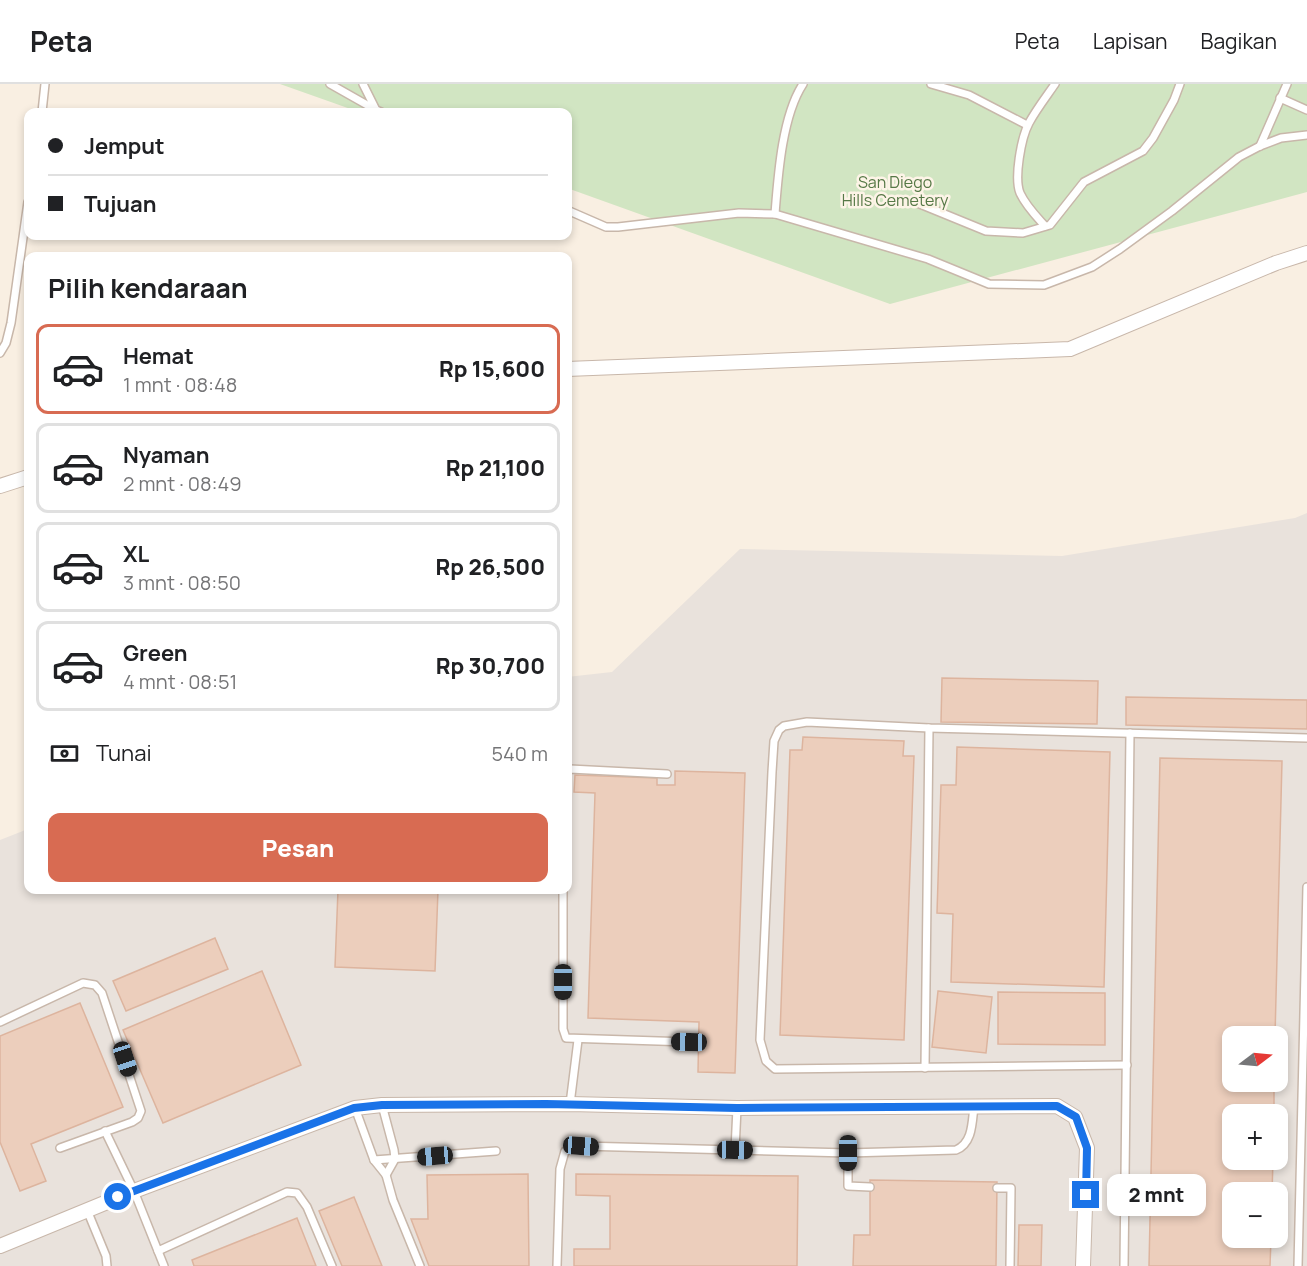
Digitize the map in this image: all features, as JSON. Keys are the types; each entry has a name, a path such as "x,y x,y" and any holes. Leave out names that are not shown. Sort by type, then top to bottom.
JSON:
{"street":[{"path":"572,369 1070,349 1276,263 1307,253"},
{"path":"0,486 24,478"},
{"path":"0,1246 134,1191 354,1108 382,1105 570,1104 737,1108 1057,1106 1076,1117 1087,1148 1083,1266"}],"lane":[{"path":"42,108 45,84"},
{"path":"330,84 374,108"},
{"path":"363,84 377,108"},
{"path":"775,214 789,115 803,84"},
{"path":"931,84 969,95 1028,125"},
{"path":"1046,226 1027,206 1019,191 1020,154 1028,125 1055,84"},
{"path":"915,202 986,231 1023,233 1046,226 1059,215 1084,182 1143,151 1169,110 1180,84"},
{"path":"1260,146 1287,84"},
{"path":"1280,98 1307,110"},
{"path":"572,212 606,226 618,227 739,213 775,214 928,259 990,284 1044,285 1092,267 1120,249 1173,211 1221,169 1260,146 1281,138 1307,135"},
{"path":"0,353 6,343 11,323 24,230"},
{"path":"1127,1065 775,1069 766,1061 760,1040 772,772 774,741 779,730 784,726 807,722 929,728 1307,738"},
{"path":"925,1068 929,728"},
{"path":"1124,1266 1130,733"},
{"path":"572,769 667,774"},
{"path":"1298,1266 1307,887"},
{"path":"563,894 563,1029 567,1039 689,1042"},
{"path":"0,1022 83,983 98,987 102,993 141,1108 138,1118 132,1122 60,1148"},
{"path":"570,1104 578,1040"},
{"path":"382,1105 395,1159 386,1175"},
{"path":"557,1266 560,1169 565,1151 581,1146 848,1153 956,1150 962,1148 969,1138 974,1106"},
{"path":"354,1108 374,1160 386,1175 393,1200 420,1266"},
{"path":"735,1150 737,1108"},
{"path":"105,1131 134,1191 164,1266"},
{"path":"374,1160 496,1151"},
{"path":"848,1153 848,1186 870,1187"},
{"path":"997,1188 1011,1188 1010,1266"},
{"path":"158,1251 287,1192 297,1193 307,1207 332,1266"},
{"path":"87,1210 106,1256 107,1266"}],"shaded area":[{"path":"1307,513 1307,1266 0,1266 0,840 24,831 24,894 572,894 572,676 612,672 740,549 1062,556 1295,518"}],"green space":[{"name":"San Diego Hills Cemetery","path":"280,84 1307,84 1307,192 890,304 572,190 572,108 348,108"}],"building":[{"path":"942,678 1098,681 1097,724 941,722"},
{"path":"1126,697 1307,700 1307,729 1126,725"},
{"path":"803,737 904,741 903,756 914,756 904,1040 780,1035 790,750 802,750"},
{"path":"957,747 1110,752 1104,987 951,982 953,914 937,913 941,785 956,785"},
{"path":"1160,758 1282,761 1275,1026 1222,1026 1222,1092 1274,1092 1274,1104 1222,1104 1222,1170 1273,1170 1272,1182 1222,1182 1222,1248 1271,1248 1270,1266 1149,1266"},
{"path":"675,771 745,773 735,1073 698,1072 699,1022 588,1018 595,793 574,792 575,775 657,778 657,785 675,785"},
{"path":"338,894 438,894 435,971 335,967"},
{"path":"215,938 228,969 126,1011 113,981"},
{"path":"262,971 301,1065 163,1123 123,1030"},
{"path":"938,991 992,997 986,1053 932,1047"},
{"path":"998,992 1105,993 1105,1045 998,1044"},
{"path":"80,1003 123,1107 31,1144 46,1181 20,1191 0,1142 0,1036"},
{"path":"528,1174 529,1266 429,1266 411,1219 428,1219 427,1175"},
{"path":"576,1174 798,1176 797,1266 574,1266 574,1249 610,1249 610,1196 576,1195"},
{"path":"870,1180 997,1182 996,1266 853,1266 854,1235 870,1235"},
{"path":"354,1197 382,1266 342,1266 319,1211"},
{"path":"297,1218 316,1266 194,1266 192,1260"},
{"path":"1019,1225 1042,1225 1041,1266 1018,1266"}],"route":[{"path":"118,1197 354,1108 382,1105 546,1104 737,1108 1057,1106 1076,1117 1087,1148 1086,1195"}]}
